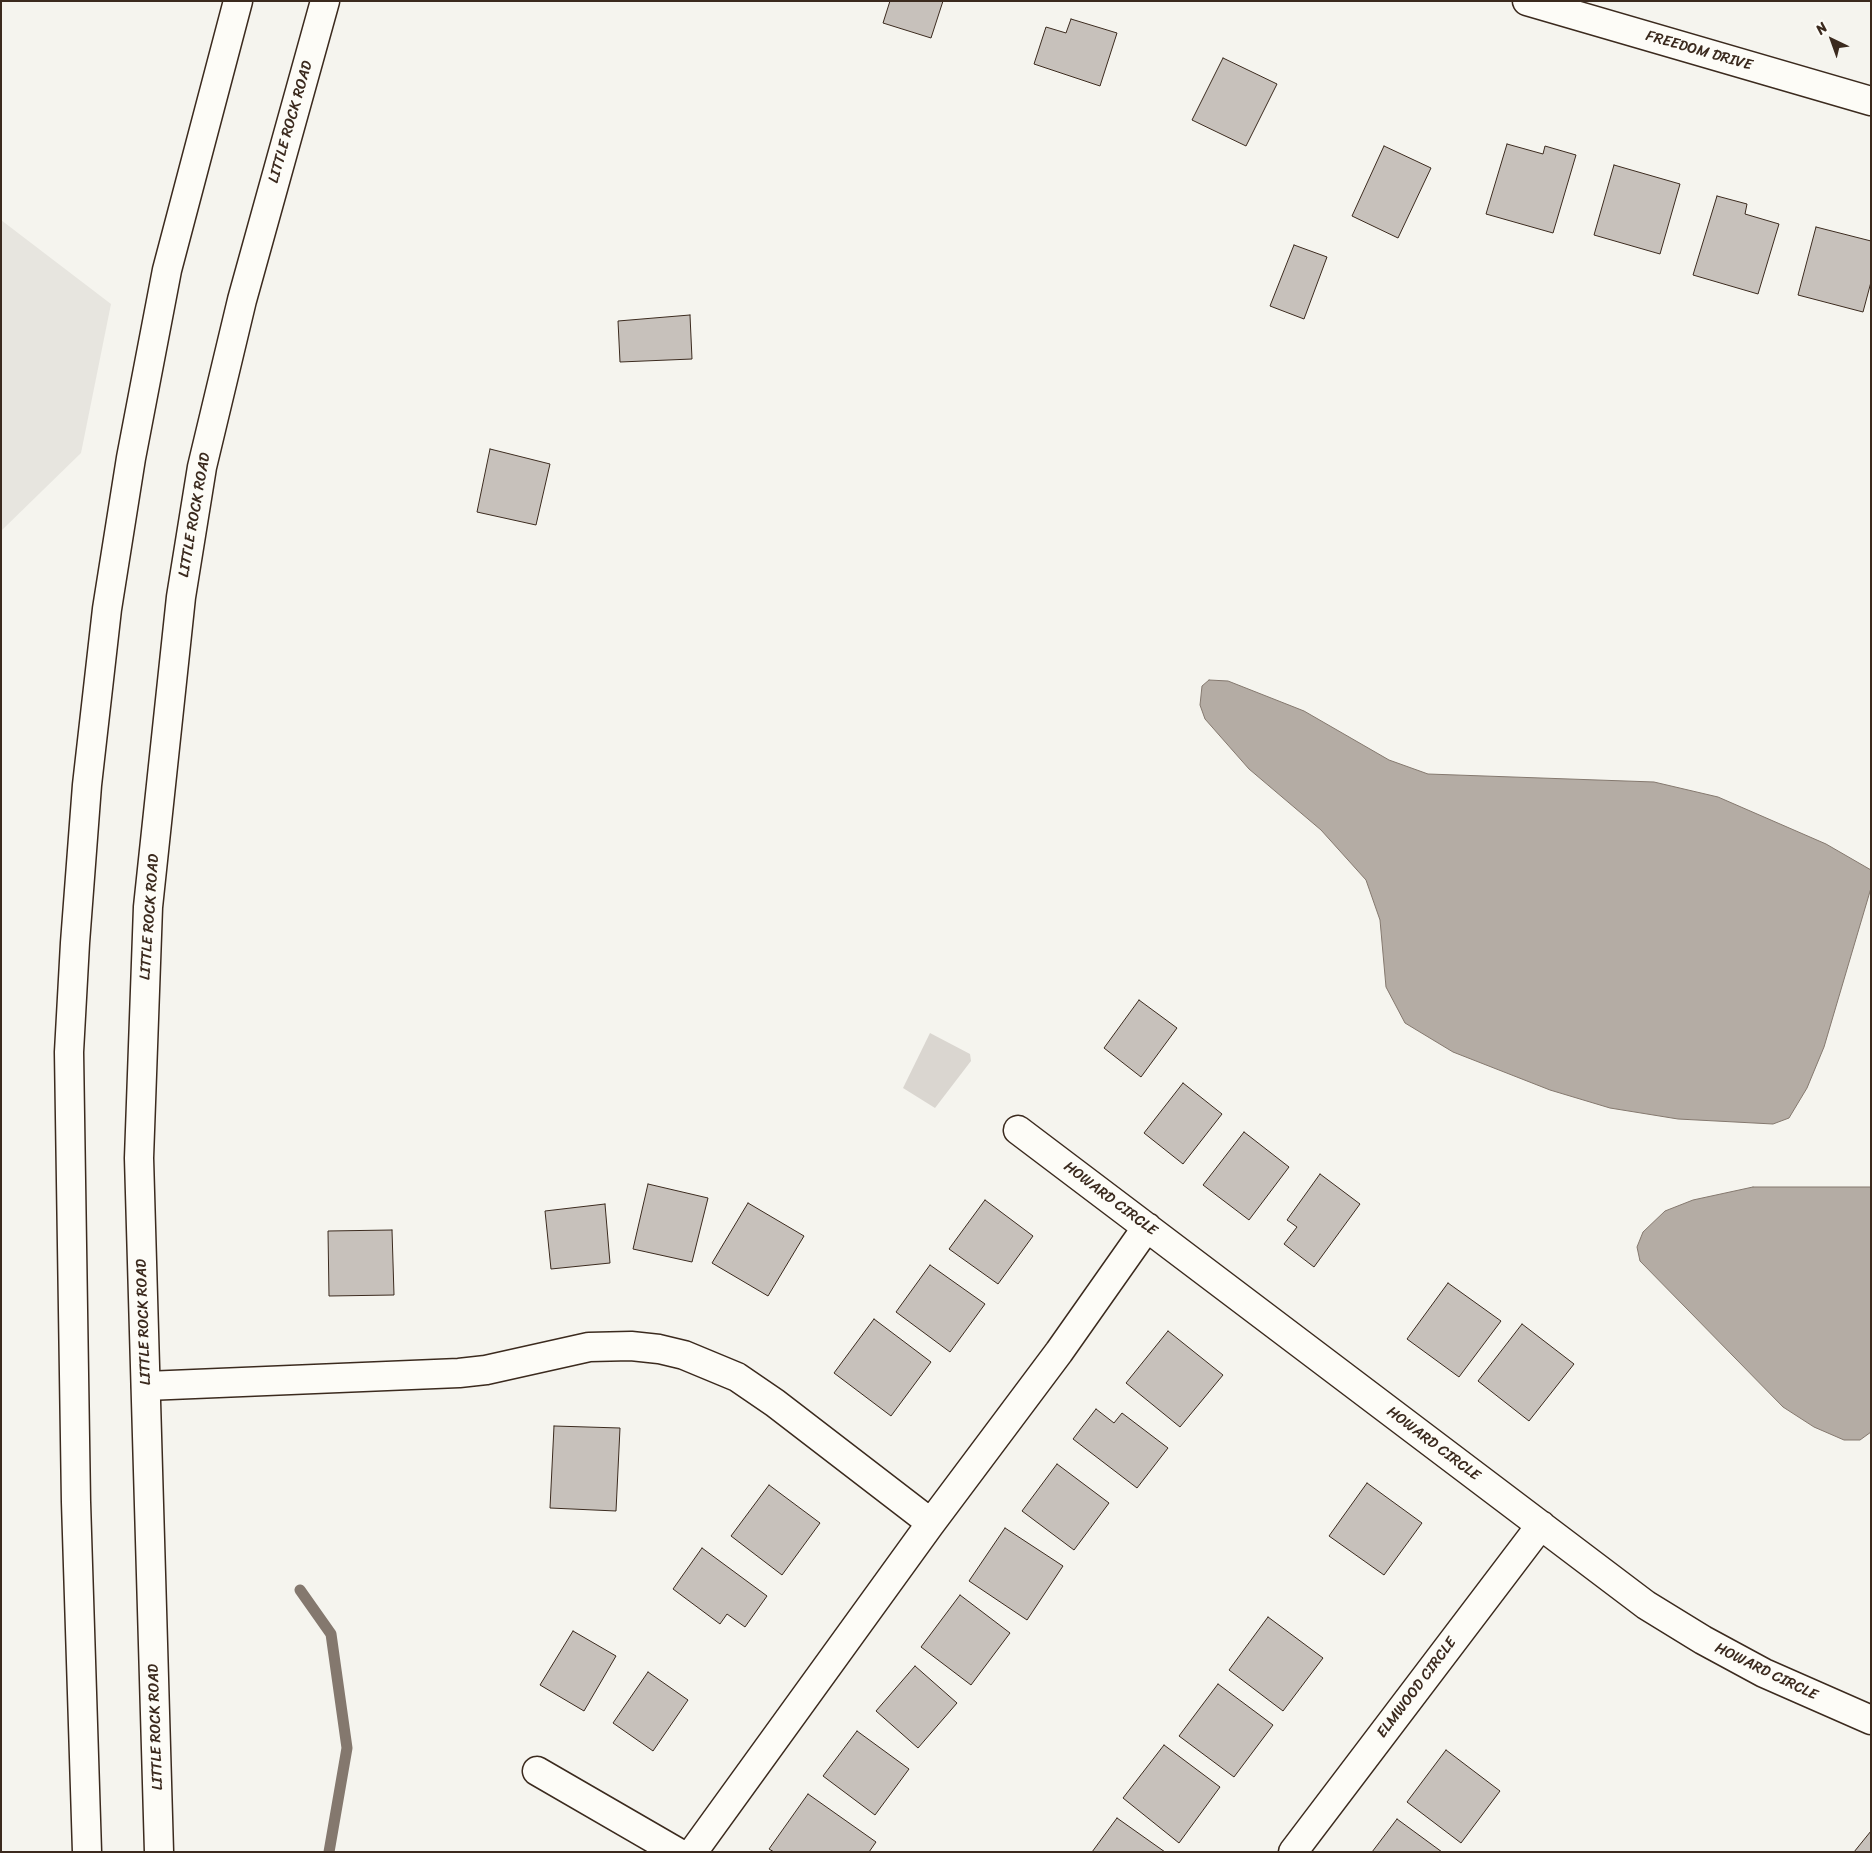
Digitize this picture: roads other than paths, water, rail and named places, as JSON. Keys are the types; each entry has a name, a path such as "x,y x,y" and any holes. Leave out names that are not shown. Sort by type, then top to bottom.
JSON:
{"main road":[{"path":"87,1852 76,1502 69,1052 86,795 107,609 131,458 167,270 238,1"},
{"name":"LITTLE ROCK ROAD","path":"159,1852 139,1158 148,907 181,598 202,467 237,319 325,1"},
{"name":"FREEDOM DRIVE","path":"1527,1 1871,101"},
{"name":"HOWARD CIRCLE","path":"1018,1130 1646,1605 1703,1640 1764,1673 1871,1720"},
{"path":"694,1852 931,1523 1059,1352 1147,1227"},
{"path":"146,1386 459,1373 486,1370 589,1347 631,1346 659,1349 684,1355 738,1378 775,1403 931,1523"},
{"name":"ELMWOOD CIRCLE","path":"1293,1852 1541,1525"},
{"path":"537,1771 677,1852"}],"waterway":[{"path":"300,1590 331,1634 347,1748 329,1852"}]}
